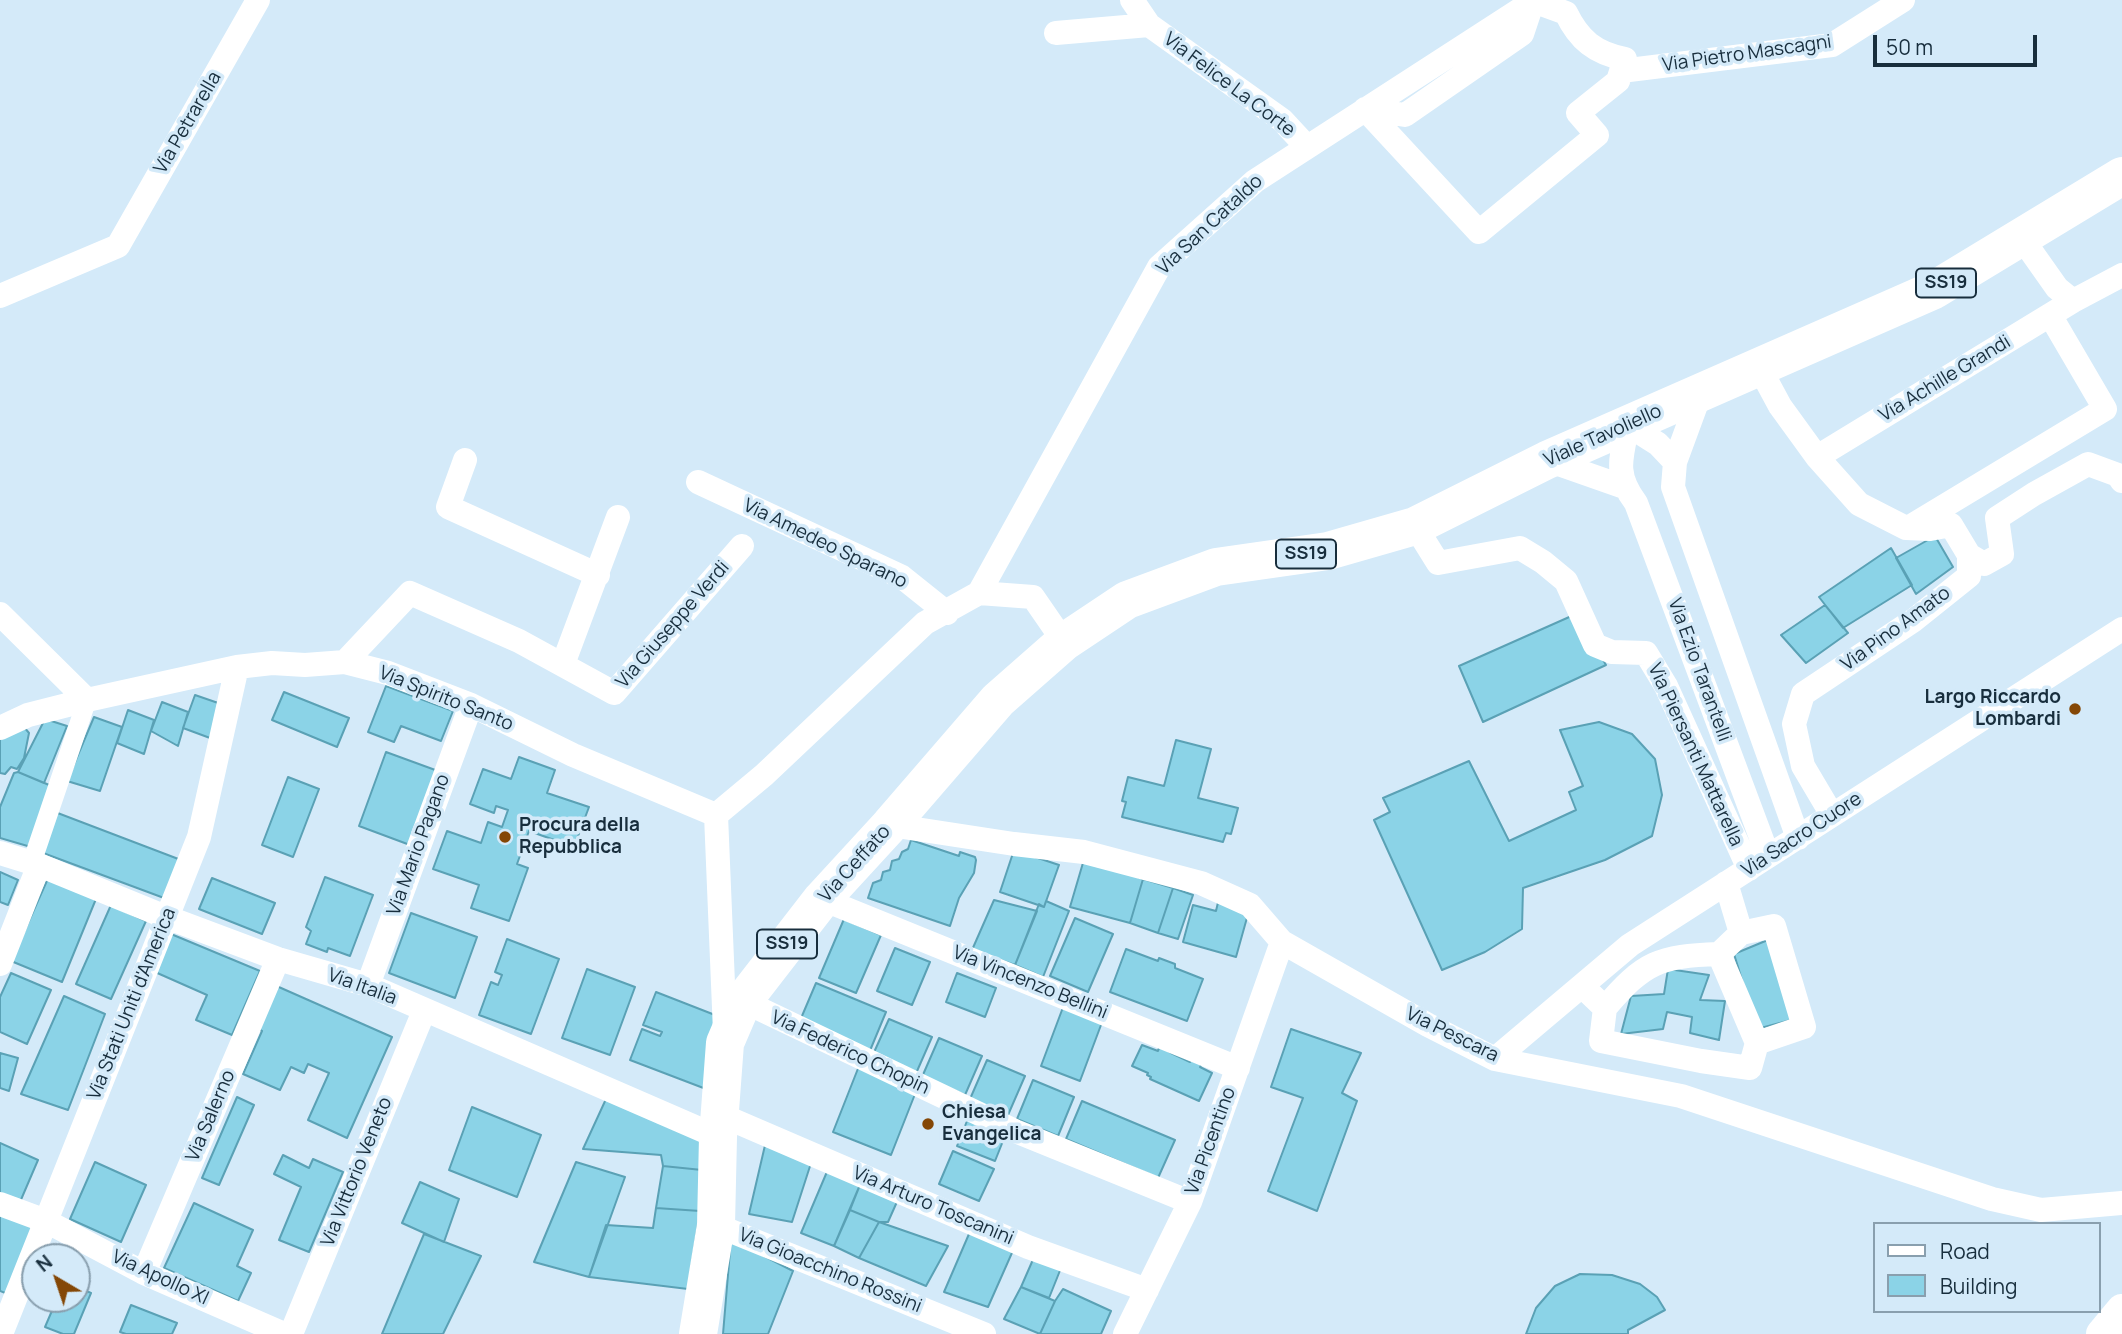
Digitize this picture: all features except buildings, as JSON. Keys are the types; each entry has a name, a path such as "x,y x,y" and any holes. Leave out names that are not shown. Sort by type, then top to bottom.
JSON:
{"main road":[{"name":"Viale Tavoliello","path":"1064,642 1127,600 1216,567 1328,551 1415,526 1548,460 1934,290 2122,176"},
{"name":"Via Ceffato","path":"698,1334 716,1225 725,1043 743,1001 822,899 998,700 1064,642"}],"street":[{"name":"Via Petrarella","path":"0,296 118,246 258,0"},
{"name":"Via Felice La Corte","path":"1132,0 1149,25 1282,120 1307,147"},
{"name":"Via Pietro Mascagni","path":"1621,71 1832,45 1903,0"},
{"path":"1365,109 1479,232 1597,135 1578,113 1618,81 1625,60 1606,55 1591,46 1575,32 1566,13 1534,1"},
{"name":"Via San Cataldo","path":"979,593 1160,267 1255,181 1534,1"},
{"name":"Via Felice La Corte","path":"1056,33 1149,25"},
{"path":"2021,237 2057,288 2073,301"},
{"name":"Via Achille Grandi","path":"1817,457 2050,314 2122,275"},
{"path":"1906,528 2105,409 2050,314"},
{"path":"1759,367 1780,406 1817,457 1859,504 1906,528 1951,526 1969,555 1984,564 2002,554 1997,518 2034,494 2088,464 2118,475 2122,481"},
{"name":"Via Ezio Tarantelli","path":"1700,394 1675,462 1674,486 1798,838"},
{"path":"1628,425 1658,444 1675,462"},
{"name":"Via Ezio Tarantelli","path":"1628,425 1620,459 1624,486 1636,503 1759,862"},
{"path":"465,460 448,507 598,575"},
{"path":"1548,460 1624,486"},
{"name":"Via Amedeo Sparano","path":"698,482 902,578 947,613"},
{"path":"563,664 618,517"},
{"name":"Via Piersanti Mattarella","path":"1415,526 1438,563 1520,548 1566,581 1595,645 1612,653 1646,653 1759,862"},
{"name":"Via Giuseppe Verdi","path":"345,662 410,593 519,641 614,693 742,546"},
{"name":"Via Pino Amato","path":"1832,815 1803,766 1794,724 1804,694 1914,620 1969,576 1969,555"},
{"path":"725,1043 716,814 764,775 925,623 979,593 1033,597 1064,642"},
{"path":"0,614 87,700 36,863 0,964"},
{"name":"Via Sacro Cuore","path":"1496,1059 1630,946 2122,629"},
{"name":"Via Spirito Santo","path":"0,728 28,715 237,667 272,663 305,665 345,662 388,673 471,705 573,755 716,814"},
{"name":"Via Stati Uniti d'America","path":"1,1334 7,1303 47,1221 200,837 237,667"},
{"name":"Via Mario Pagano","path":"368,985 471,705"},
{"name":"Via Pescara","path":"890,825 1084,852 1201,883 1251,905 1282,942 1428,1025 1496,1059 1681,1096 1992,1199 2041,1210 2122,1203"},
{"name":"Via Italia","path":"0,853 36,863 166,917 278,959 368,985 424,1011 720,1126"},
{"path":"1726,883 1741,933"},
{"name":"Via Vincenzo Bellini","path":"822,899 1238,1068"},
{"path":"1719,954 1757,1043 1750,1068 1601,1041 1605,1007 1627,982 1657,961 1689,955 1719,954 1741,933 1774,926 1804,1027 1757,1043"},
{"name":"Via Picentino","path":"1125,1334 1190,1202 1282,942"},
{"name":"Via Salerno","path":"144,1273 278,959"},
{"path":"1582,986 1605,1007"},
{"name":"Via Federico Chopin","path":"743,1001 1015,1131 1190,1202"},
{"name":"Via Vittorio Veneto","path":"291,1334 424,1011"},
{"name":"Via Arturo Toscanini","path":"720,1126 1028,1247 1147,1290"},
{"name":"Via Apollo XI","path":"0,1204 47,1221 144,1273 284,1334"},
{"name":"Via Gioacchino Rossini","path":"716,1225 984,1334"},
{"path":"2102,1334 2122,1310"}],"place":[{"name":"Largo Riccardo Lombardi","path":"2075,709"},
{"name":"Procura della Repubblica","path":"505,837"},
{"name":"Chiesa Evangelica","path":"928,1124"}]}
